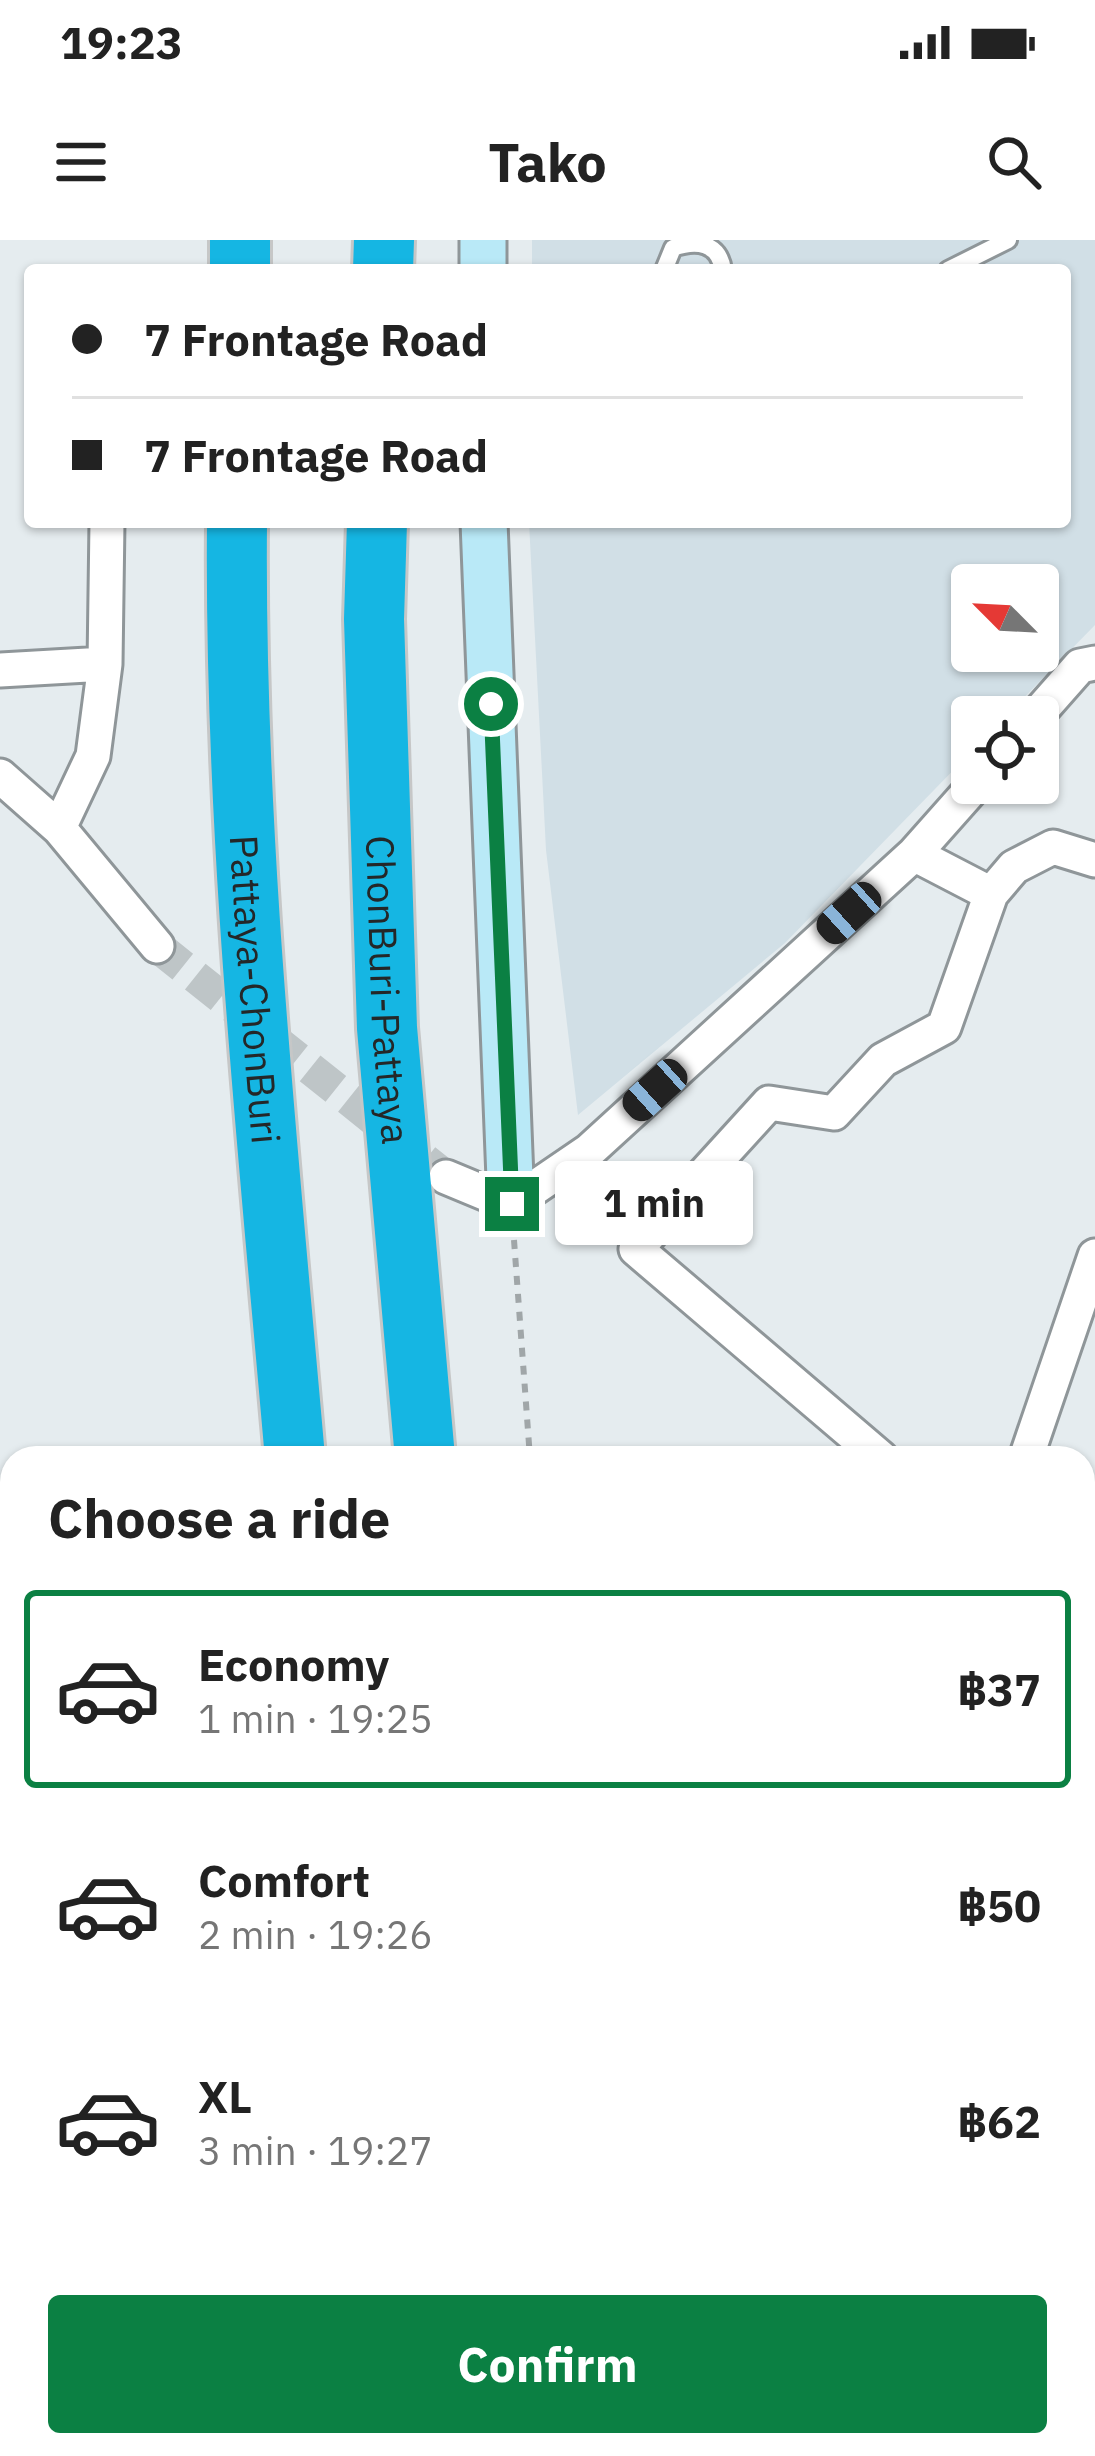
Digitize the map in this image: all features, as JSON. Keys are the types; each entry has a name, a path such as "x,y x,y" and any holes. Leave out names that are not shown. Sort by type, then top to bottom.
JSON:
{"highway":[{"name":"Pattaya-ChonBuri","path":"237,528 236,625 255,1003 294,1446"},
{"name":"ChonBuri-Pattaya","path":"376,528 374,619 387,1028 424,1446"}],"street":[{"path":"58,828 93,756 105,664 107,528"},
{"path":"484,528 512,1204"},
{"path":"1054,696 1080,666 1095,663"},
{"path":"0,670 105,664"},
{"path":"0,776 58,828 157,946"},
{"path":"512,1204 590,1150 914,854 958,804"},
{"path":"867,1446 636,1249 769,1103 834,1113 884,1060 944,1028 991,894 1014,867 1053,847 1095,860"},
{"path":"914,854 991,894"},
{"path":"446,1177 512,1204"},
{"path":"1029,1446 1095,1256"}],"lane":[{"path":"960,264 1008,240"},
{"path":"666,264 681,243 711,242"}],"path":[{"path":"512,1204 529,1446"}],"shaded area":[{"path":"532,240 1095,240 1095,625 1059,662 1059,564 951,564 951,672 1049,672 1026,696 951,696 951,773 785,943 578,1115 546,850 529,528 1071,528 1071,264 532,264"}],"tunnel":[{"path":"157,946 446,1177"}],"route":[{"path":"491,704 512,1204"}]}
